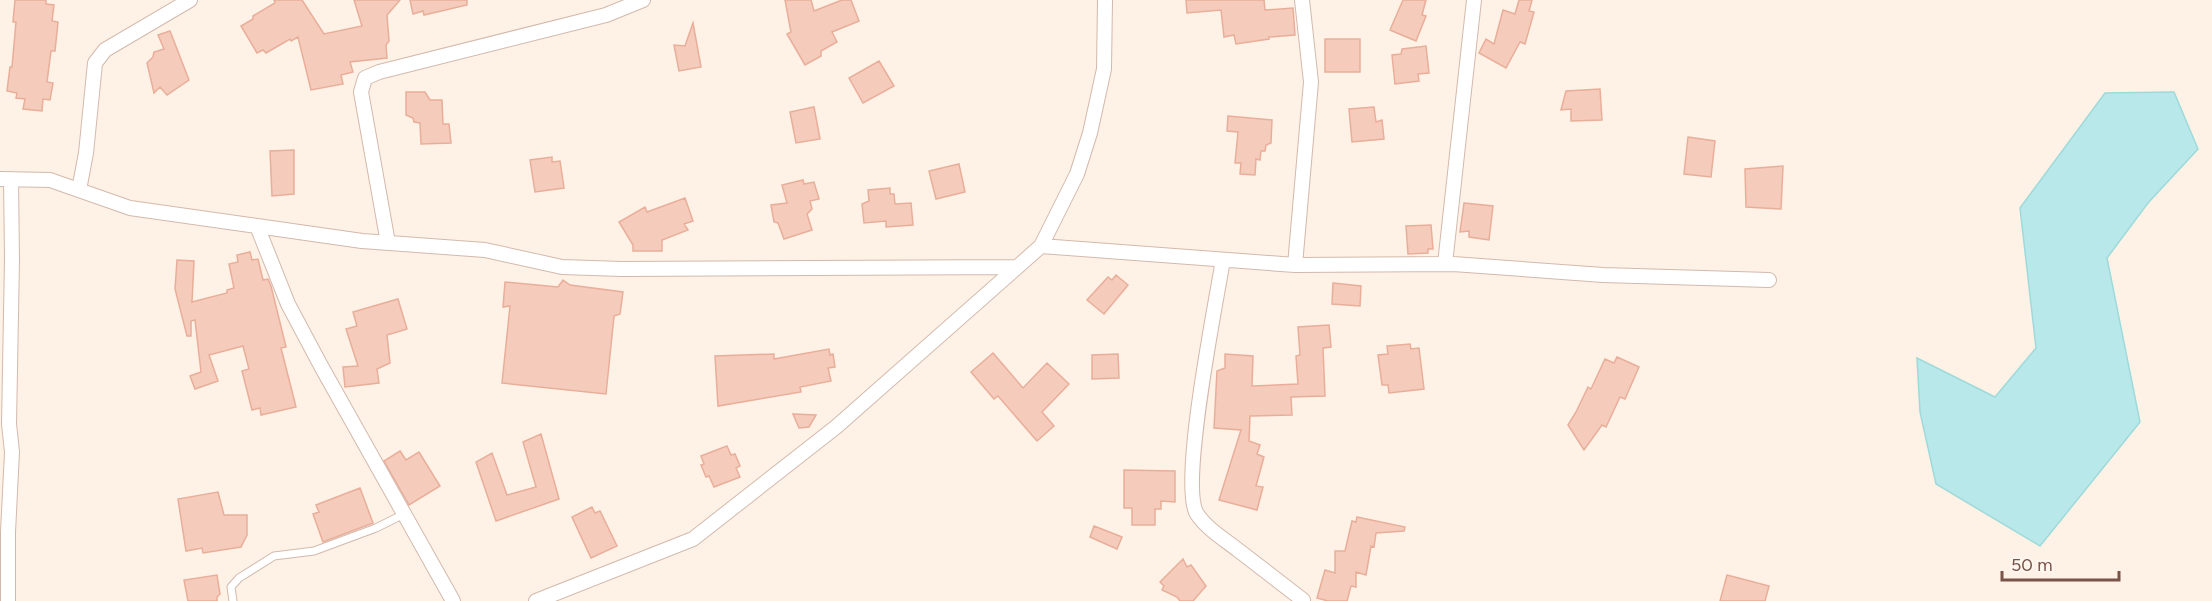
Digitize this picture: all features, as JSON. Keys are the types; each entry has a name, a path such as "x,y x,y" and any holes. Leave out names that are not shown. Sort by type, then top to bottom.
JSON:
{"street":[{"path":"79,190 86,153 94,63 98,56 189,0"},
{"path":"388,243 361,92 365,78 379,72 606,15 643,0"},
{"path":"536,601 693,539 845,419 1041,246 1077,174 1090,133 1104,69 1105,0"},
{"path":"1295,264 1311,82 1302,0"},
{"path":"1445,264 1474,0"},
{"path":"8,601 8,532 12,452 9,424 12,259 5,179 50,180 130,208 388,243 485,250 562,267 622,269 1017,267"},
{"path":"257,226 288,304 358,434 453,601"},
{"path":"1041,246 1295,264 1445,264 1603,275 1769,280"},
{"path":"1223,260 1202,389 1192,475 1192,498 1196,513 1211,529 1303,600"}],"lane":[{"path":"233,601 231,587 239,578 274,556 315,550 376,528 404,514"}],"water":[{"path":"2174,92 2198,149 2148,203 2107,258 2140,422 2040,546 1936,484 1920,412 1917,358 1995,397 2036,348 2020,208 2105,93"}],"building":[{"path":"15,0 46,0 46,4 54,5 52,21 58,22 55,51 51,51 47,82 53,83 50,100 43,99 42,111 23,109 25,99 16,98 17,93 7,91 10,67 12,67 16,22 13,22"},
{"path":"274,0 302,0 324,34 362,26 354,0 400,0 387,15 389,41 386,45 387,58 350,62 353,72 341,75 343,84 311,90 298,37 266,53 263,50 257,53 241,26 275,3"},
{"path":"410,0 467,0 467,5 424,15 423,11 413,14"},
{"path":"785,0 811,0 814,11 842,0 851,0 859,21 832,32 837,42 821,51 821,56 805,65 787,34 791,32"},
{"path":"1186,0 1264,0 1265,10 1293,8 1295,35 1269,37 1269,39 1236,44 1234,35 1224,37 1221,10 1187,13"},
{"path":"1403,0 1426,0 1422,15 1426,16 1416,41 1390,30"},
{"path":"1519,0 1532,0 1529,11 1534,12 1525,44 1520,42 1506,68 1479,53 1486,39 1494,44 1503,10 1515,14"},
{"path":"693,23 701,67 679,71 674,45 685,46"},
{"path":"170,31 189,80 167,95 160,87 154,93 147,63 153,57 154,52 164,49 158,35"},
{"path":"1325,39 1360,39 1360,72 1325,72"},
{"path":"1426,46 1429,73 1418,74 1419,81 1395,84 1392,55 1401,54 1402,49"},
{"path":"879,61 894,86 863,103 849,78"},
{"path":"1600,89 1602,120 1571,121 1571,109 1561,110 1566,91"},
{"path":"406,92 425,92 430,100 442,100 443,124 449,124 451,143 421,144 420,123 414,122 413,118 406,115"},
{"path":"814,107 820,139 796,143 790,112"},
{"path":"1374,107 1376,122 1382,120 1384,139 1352,142 1349,109"},
{"path":"1228,116 1272,120 1271,143 1266,145 1265,151 1261,151 1260,160 1256,159 1255,175 1240,174 1241,163 1235,163 1238,132 1227,131"},
{"path":"1688,137 1715,141 1711,177 1684,174"},
{"path":"294,150 294,194 272,196 270,151"},
{"path":"552,157 552,162 560,161 564,188 535,192 530,160"},
{"path":"959,164 965,192 936,199 929,171"},
{"path":"1783,166 1781,209 1746,207 1745,169"},
{"path":"803,180 804,184 814,182 819,199 810,201 812,209 807,214 812,230 784,239 778,223 774,222 771,205 787,203 782,185"},
{"path":"890,188 890,194 894,194 895,204 911,203 913,225 886,227 886,221 864,223 862,204 869,201 868,190"},
{"path":"685,198 693,221 684,224 688,230 662,240 662,251 633,251 633,245 619,222 645,207 647,212"},
{"path":"1464,203 1493,206 1489,240 1469,237 1469,231 1460,232"},
{"path":"1431,225 1433,249 1428,249 1428,253 1408,254 1406,226"},
{"path":"250,252 252,260 258,259 263,280 268,279 271,286 286,347 281,348 296,407 261,415 260,408 252,410 242,371 249,369 243,346 209,355 218,381 195,389 190,376 201,372 195,320 191,321 191,336 187,336 175,289 177,260 194,261 192,302 227,293 227,290 234,288 229,264 238,262 237,255"},
{"path":"1116,275 1128,285 1104,314 1087,300 1108,277 1112,280"},
{"path":"563,280 570,285 623,292 620,314 614,316 606,394 502,383 510,306 503,307 505,282 558,287"},
{"path":"1333,283 1361,286 1360,306 1332,304"},
{"path":"398,299 407,329 387,335 390,363 377,369 379,383 345,387 343,367 358,366 346,329 357,326 353,312"},
{"path":"1329,325 1331,347 1323,348 1325,396 1291,397 1292,415 1250,416 1249,441 1260,445 1257,454 1264,457 1256,486 1263,487 1257,510 1219,500 1241,430 1214,428 1217,371 1225,368 1225,354 1253,356 1252,386 1298,384 1296,356 1300,355 1298,327"},
{"path":"1410,344 1411,349 1419,348 1424,389 1389,393 1388,385 1382,385 1378,355 1388,354 1387,346"},
{"path":"829,349 830,355 833,354 835,367 828,368 831,381 800,387 801,392 718,406 715,356 774,354 774,359"},
{"path":"993,353 1023,388 1047,363 1069,384 1042,412 1054,426 1037,441 998,396 994,399 971,372"},
{"path":"1118,354 1119,378 1092,379 1092,355"},
{"path":"1617,357 1639,367 1625,399 1620,397 1606,427 1602,425 1584,450 1568,425 1588,387 1591,389 1605,359 1614,363"},
{"path":"793,414 816,415 809,427 799,428"},
{"path":"541,434 559,499 496,521 476,462 492,453 507,495 536,487 523,442"},
{"path":"727,446 731,455 735,454 740,466 736,468 740,477 714,487 709,476 706,477 701,465 704,464 701,456"},
{"path":"400,451 406,460 419,452 440,486 409,505 384,461"},
{"path":"1124,470 1175,471 1175,502 1161,501 1161,509 1155,509 1155,525 1132,525 1132,508 1124,508"},
{"path":"360,488 373,523 323,542 313,514 319,512 316,505"},
{"path":"218,492 224,515 247,515 247,535 241,547 203,553 202,548 186,551 178,499"},
{"path":"592,507 595,513 600,511 617,546 591,558 572,517"},
{"path":"1357,517 1405,527 1404,531 1376,533 1374,547 1371,546 1366,575 1356,572 1356,587 1351,586 1347,601 1328,601 1317,598 1325,570 1335,573 1335,551 1345,551 1352,521 1356,522"},
{"path":"1094,526 1122,537 1117,549 1090,537"},
{"path":"1183,559 1187,567 1191,565 1206,586 1193,601 1180,601 1177,597 1162,590 1164,586 1160,582"},
{"path":"217,575 220,594 217,601 188,601 184,580"},
{"path":"1727,575 1769,586 1765,601 1720,601"}]}
